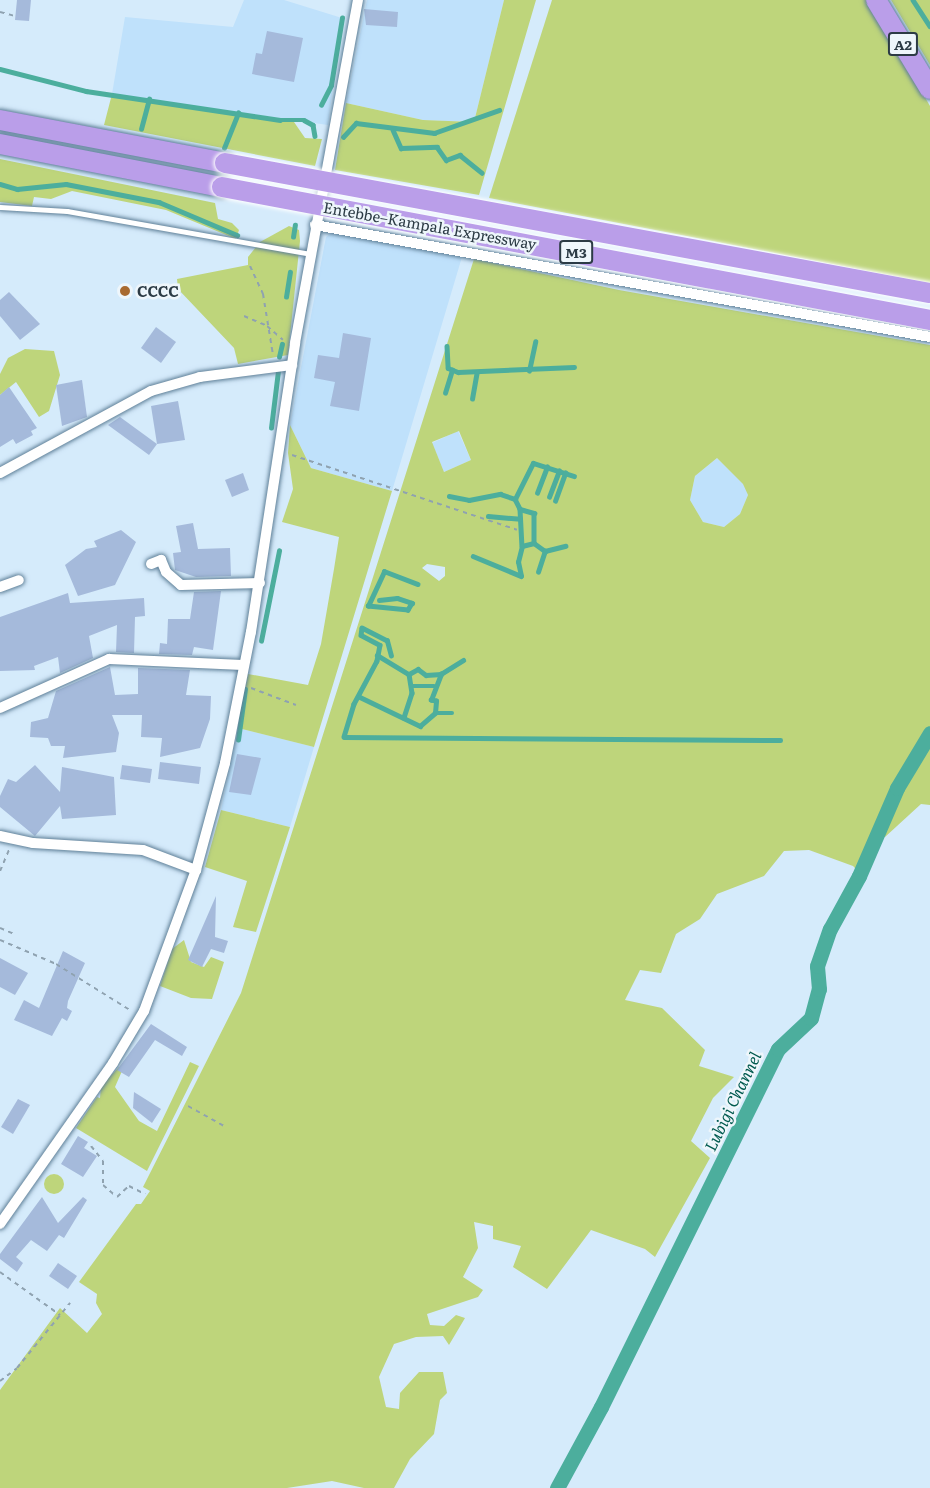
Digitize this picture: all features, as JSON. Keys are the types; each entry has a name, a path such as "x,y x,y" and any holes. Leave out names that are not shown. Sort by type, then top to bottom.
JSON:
{"highway":[{"name":"A2","path":"876,0 930,89"},
{"name":"Entebbe–Kampala Expressway","path":"0,120 225,164 930,293"},
{"name":"Entebbe–Kampala Expressway","path":"0,144 930,320"}],"street":[{"path":"0,1224 113,1063 141,1016 195,870 225,763 260,583 278,450 310,254 358,0"},
{"path":"315,225 930,337"},
{"path":"0,473 151,391 200,377 292,364"},
{"path":"151,564 161,560 166,572 181,585 260,583"},
{"path":"0,587 19,580"},
{"path":"0,708 109,659 243,665"},
{"path":"0,836 144,850 195,870"}],"lane":[{"path":"0,207 67,211 310,254"}],"path":[{"path":"0,12 15,16"},
{"path":"250,266 263,294 267,326 276,365"},
{"path":"244,316 267,326 283,340"},
{"path":"278,450 517,530"},
{"path":"240,684 296,705"},
{"path":"0,871 12,838"},
{"path":"0,928 14,934"},
{"path":"0,940 56,964 141,1016"},
{"path":"188,1106 224,1126"},
{"path":"91,1146 103,1161 103,1185 117,1197 129,1186 145,1194"},
{"path":"0,1272 60,1316"},
{"path":"0,1381 17,1368 70,1303"}],"shaded area":[{"path":"244,0 284,0 342,18 328,125 112,94 125,17 233,27"},
{"path":"367,0 504,0 474,122 423,120 346,103"},
{"path":"333,232 462,257 392,491 311,468 290,425 326,237"},
{"path":"458,431 471,460 444,472 432,443"},
{"path":"717,458 744,484 748,495 740,514 724,527 703,522 690,500 695,476"},
{"path":"238,728 314,747 290,827 221,810"}],"green space":[{"path":"504,0 536,0 479,195 335,170 346,103 423,120 474,122"},
{"path":"552,0 868,0 930,106 930,283 489,198"},
{"path":"891,0 930,0 930,65"},
{"path":"112,94 294,122 305,138 322,139 315,166 104,125"},
{"path":"0,159 215,203 218,219 232,223 239,230 236,239 166,210 72,191 51,199 34,197 32,206 0,202"},
{"path":"289,226 299,230 300,241 288,355 238,364 234,348 178,289 177,279 248,265 248,257 260,242"},
{"path":"474,259 619,290 930,345 930,805 921,804 885,837 876,836 860,873 853,866 809,850 784,851 764,876 717,894 700,919 676,934 661,973 640,970 625,1000 662,1008 705,1050 699,1066 734,1077 713,1098 691,1141 710,1158 655,1257 645,1249 591,1230 547,1289 513,1267 521,1246 493,1239 493,1226 474,1222 478,1248 463,1277 483,1290 478,1297 427,1314 430,1325 444,1326 456,1315 465,1318 449,1345 443,1336 416,1337 394,1344 379,1377 386,1407 399,1409 400,1393 419,1372 443,1372 447,1393 440,1400 434,1434 410,1459 394,1488 364,1488 332,1481 287,1488 0,1488 0,1390 60,1308 87,1333 102,1314 96,1303 97,1294 79,1282 136,1204 141,1204 150,1191 143,1187 241,993","holes":["459,431 471,460 444,472 432,442","717,458 743,484 748,495 740,514 724,527 703,522 690,500 695,476","427,564 445,567 445,576 439,581 422,568"]},
{"path":"25,349 54,351 60,375 49,411 39,417 16,382 0,395 0,374 8,358"},
{"path":"290,425 311,468 392,491 314,747 238,728 248,674 308,685 321,644 334,569 339,537 282,522 293,489 288,453"},
{"path":"221,810 290,827 256,932 233,927 247,881 205,867"},
{"path":"184,940 191,962 204,967 211,957 224,962 212,999 191,998 160,986 172,949"},
{"path":"190,1062 199,1066 147,1171 76,1128 97,1097 100,1098 101,1086 119,1067 122,1071 115,1087 139,1121 157,1131"},
{"path":"54,1174 61,1177 64,1184 61,1191 54,1194 47,1191 44,1184 47,1177"}],"building":[{"path":"17,0 31,0 29,21 15,20"},
{"path":"364,9 398,12 397,27 366,25"},
{"path":"267,31 303,38 294,82 252,74 256,53 262,54"},
{"path":"9,292 40,324 20,340 0,316 0,300"},
{"path":"156,327 176,342 161,363 141,348"},
{"path":"343,333 371,338 359,411 330,406 335,382 314,378 318,355 339,358"},
{"path":"82,380 87,417 62,426 56,385"},
{"path":"9,387 37,428 31,431 33,435 16,444 13,439 0,447 0,395"},
{"path":"178,401 185,440 157,444 151,406"},
{"path":"120,417 157,444 149,455 108,425"},
{"path":"243,473 249,490 232,497 225,480"},
{"path":"193,523 198,549 230,548 231,576 196,577 175,570 173,553 181,552 176,526"},
{"path":"121,530 136,542 115,585 78,596 65,565 86,549 97,547 94,541"},
{"path":"221,591 213,650 194,647 192,655 159,654 160,643 167,644 168,619 190,619 194,592"},
{"path":"68,593 70,603 144,598 145,616 135,617 134,653 116,652 117,625 89,636 93,658 60,673 58,657 34,666 35,670 0,671 0,617"},
{"path":"110,667 115,695 138,694 138,668 190,670 186,695 211,696 210,719 200,748 160,757 162,738 141,737 142,715 112,715 119,733 116,752 63,758 65,746 51,746 48,738 30,737 31,722 48,718 56,691"},
{"path":"237,754 261,758 251,795 229,792"},
{"path":"160,762 201,767 199,784 158,779"},
{"path":"35,765 60,792 62,767 114,777 116,815 62,819 60,806 35,836 0,807 0,796 8,779 16,782"},
{"path":"122,765 152,769 150,783 120,779"},
{"path":"216,896 215,937 228,941 224,953 211,949 202,967 188,960"},
{"path":"63,951 85,963 68,1001 67,1008 72,1011 67,1021 62,1018 52,1036 14,1020 24,1000 39,1008"},
{"path":"0,958 28,973 15,995 0,987"},
{"path":"151,1024 187,1047 182,1056 155,1040 129,1077 117,1070"},
{"path":"134,1092 161,1109 152,1123 133,1108"},
{"path":"18,1099 30,1105 13,1134 1,1127"},
{"path":"78,1136 88,1142 84,1148 97,1156 83,1177 61,1164"},
{"path":"42,1197 58,1223 83,1197 87,1200 64,1238 59,1235 47,1251 31,1240 16,1257 23,1263 17,1272 0,1259 0,1254"},
{"path":"58,1263 77,1276 68,1289 49,1276"}],"waterway":[{"path":"913,0 930,26"},
{"path":"321,105 331,85 342,18"},
{"path":"0,69 86,91 280,120 304,120 313,125 315,136"},
{"path":"141,129 149,99"},
{"path":"343,137 356,123 434,133 499,110"},
{"path":"224,148 238,113"},
{"path":"393,130 401,148 437,147 446,160 460,155 482,173"},
{"path":"0,184 17,189 66,184 159,202 237,235"},
{"path":"293,237 295,225"},
{"path":"286,297 290,272"},
{"path":"529,371 535,342"},
{"path":"279,357 282,344"},
{"path":"447,346 448,368 458,372 574,367"},
{"path":"445,393 452,370"},
{"path":"271,428 278,371"},
{"path":"472,399 477,372"},
{"path":"515,499 533,463 574,476"},
{"path":"537,493 547,467"},
{"path":"549,497 559,471"},
{"path":"555,501 565,473"},
{"path":"449,496 469,500 500,494 515,499 520,509 534,513 534,543 545,551 565,546"},
{"path":"520,509 522,546 534,543"},
{"path":"488,516 520,519"},
{"path":"473,556 521,576 518,562 522,546"},
{"path":"261,641 279,551"},
{"path":"538,572 545,551"},
{"path":"379,600 397,598 412,603 408,610 368,606 384,571 418,584"},
{"path":"391,656 387,641 362,628 361,635 380,645 377,661 354,704 344,737 780,740"},
{"path":"377,655 409,674 412,693 404,718"},
{"path":"409,674 418,669 426,675 441,674 463,660"},
{"path":"435,713 436,701 431,700 441,674"},
{"path":"411,686 434,686"},
{"path":"238,740 245,689"},
{"path":"360,697 420,726 435,713 452,713"},
{"name":"Lubigi Channel","path":"557,1488 601,1407 778,1049 811,1018 819,989 817,966 830,929 859,876 897,788 930,733"}],"place":[{"name":"CCCC","path":"125,291"}]}
